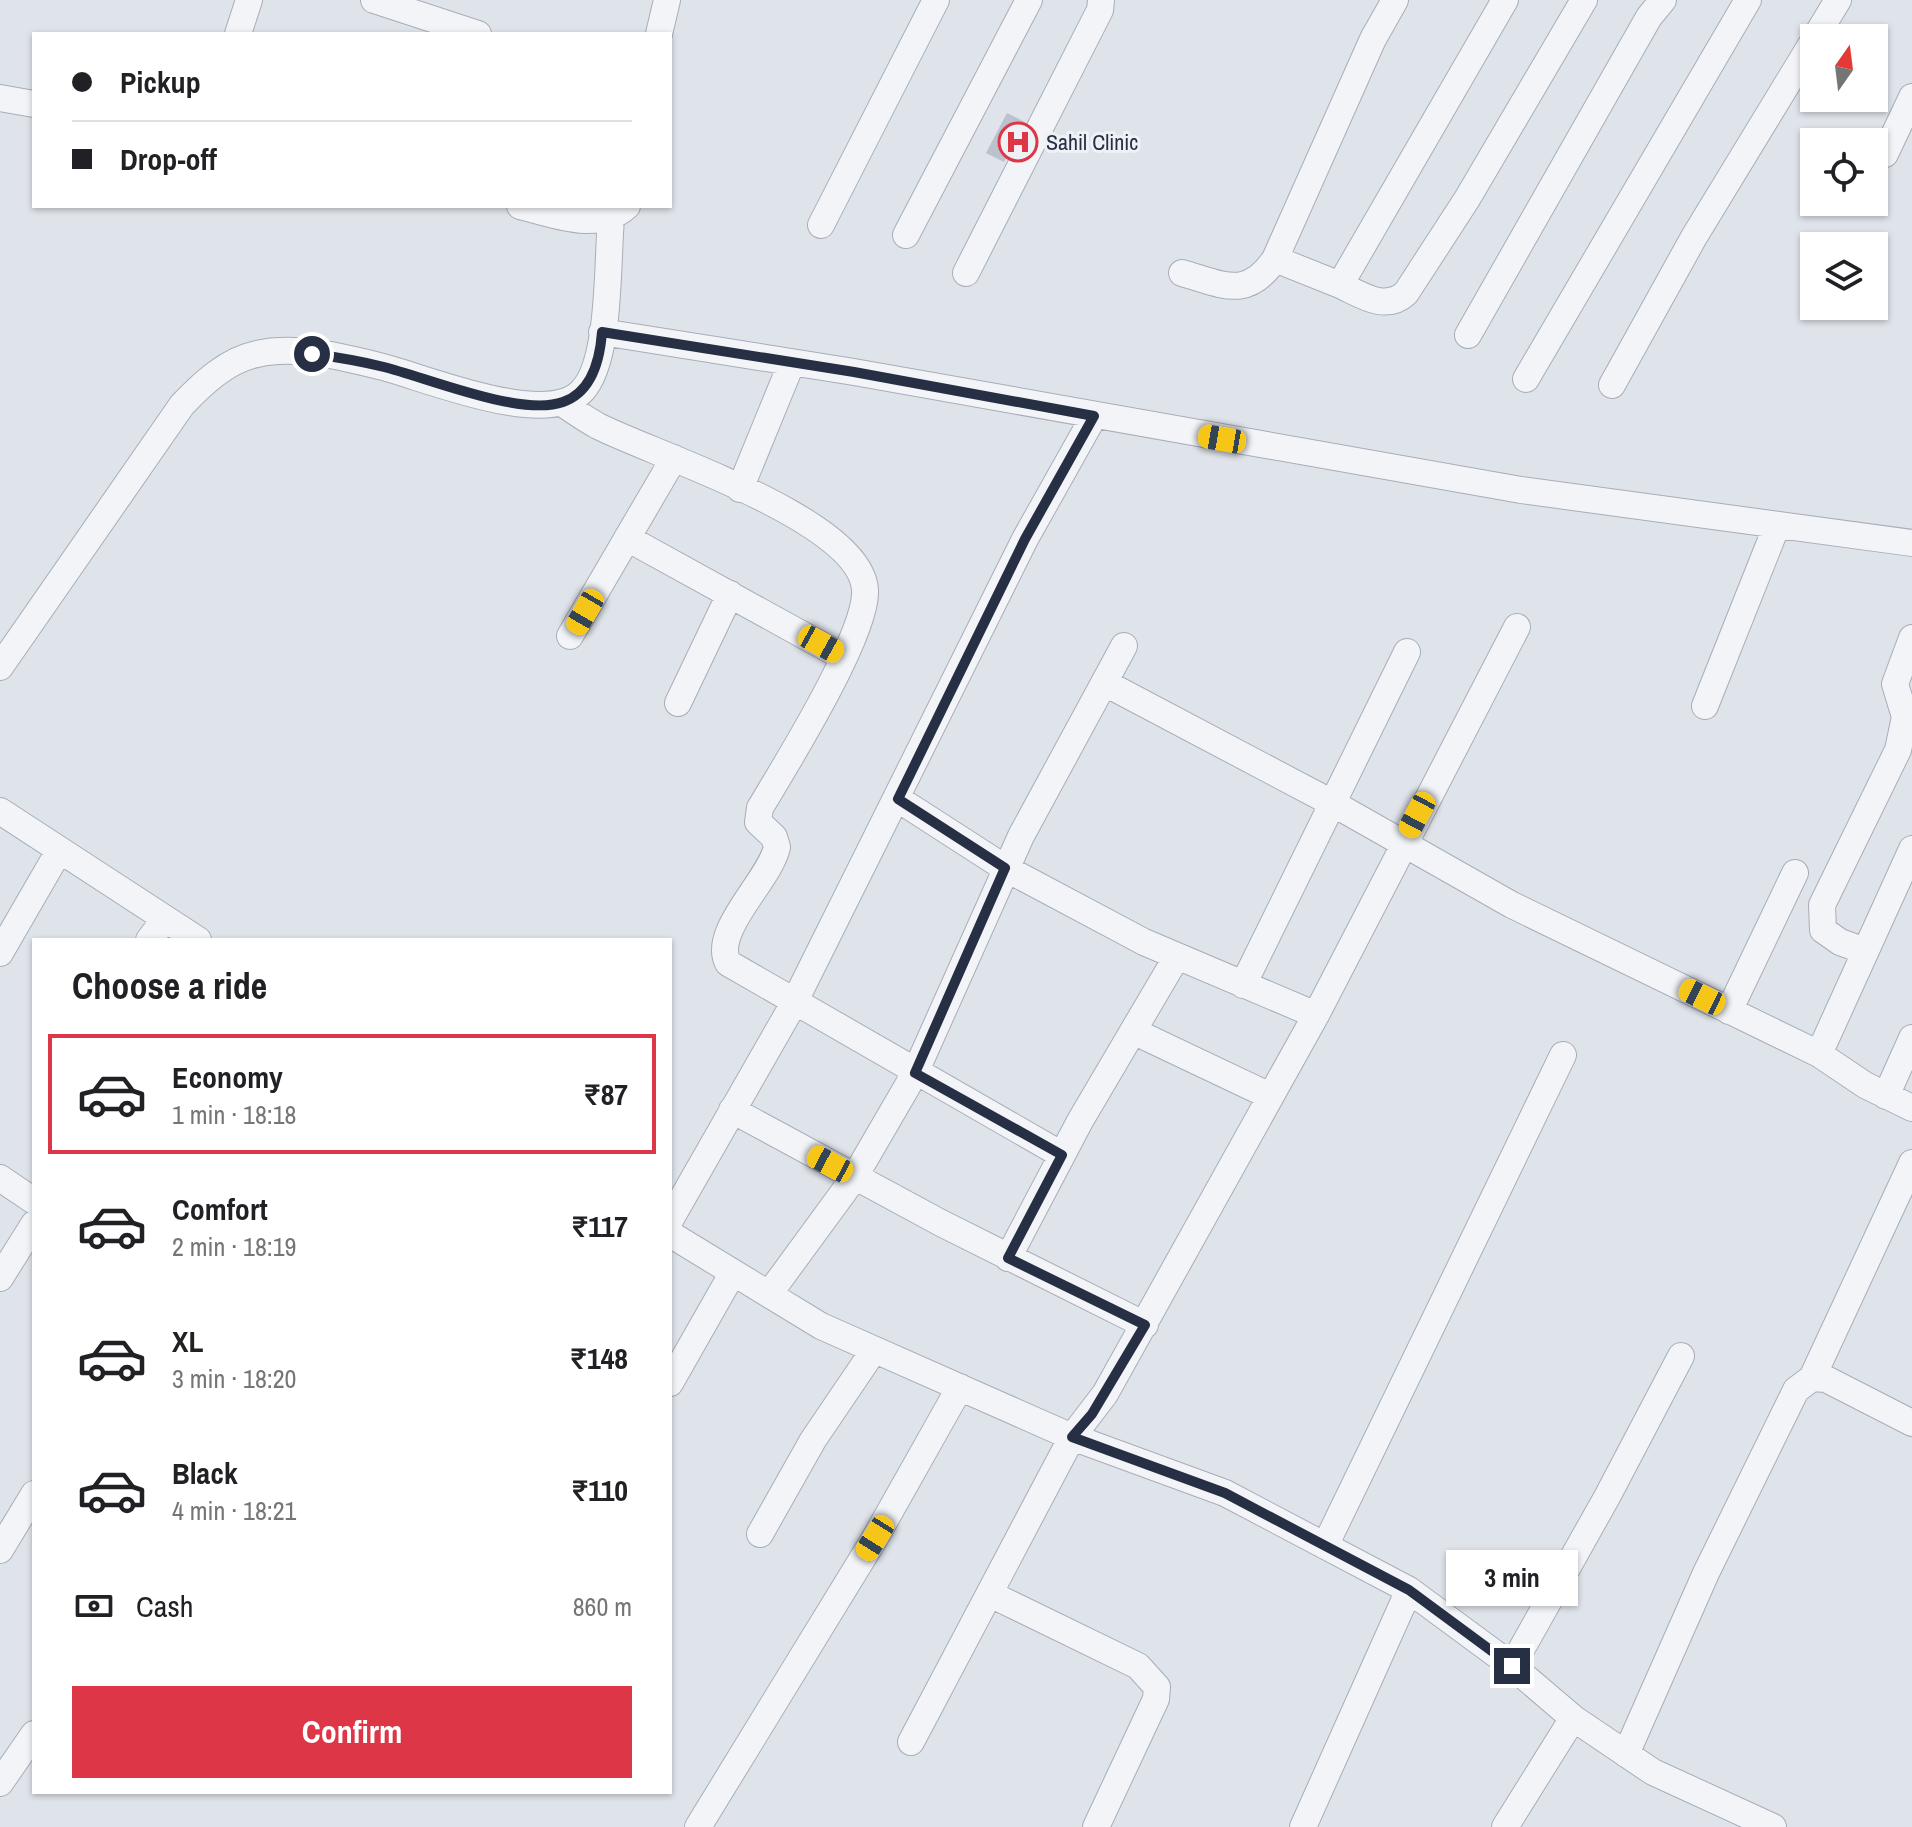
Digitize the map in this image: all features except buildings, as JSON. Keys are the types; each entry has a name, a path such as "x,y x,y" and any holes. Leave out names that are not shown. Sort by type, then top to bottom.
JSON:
{"street":[{"path":"239,32 249,0"},
{"path":"374,0 472,32"},
{"path":"659,32 667,0"},
{"path":"821,225 936,0"},
{"path":"906,235 1029,0"},
{"path":"966,273 1100,10 1101,0"},
{"path":"1182,273 1245,287 1261,279 1275,259 1373,39 1395,0"},
{"path":"1340,285 1505,0"},
{"path":"1275,259 1378,303 1392,303 1406,293 1467,199 1584,0"},
{"path":"1468,335 1649,17 1663,0"},
{"path":"1526,379 1748,0"},
{"path":"1824,24 1838,0"},
{"path":"1612,385 1694,237 1800,64"},
{"path":"1888,148 1912,97"},
{"path":"0,98 32,104"},
{"path":"0,667 182,405 201,384 253,355 282,351 341,358 521,403 562,403 582,392 593,374 602,332 619,212 584,220 529,208"},
{"path":"602,332 792,362 1521,490 1912,543"},
{"path":"740,489 792,362"},
{"path":"562,403 598,426 740,489 828,536 849,554 862,573 866,591 863,613 843,657 760,808 758,822 777,841 776,856 724,946 728,963 1062,1155"},
{"path":"672,1216 794,1003 1025,539 1094,416"},
{"path":"570,636 674,458"},
{"path":"1705,706 1777,525"},
{"path":"627,538 843,657"},
{"path":"678,703 730,594"},
{"path":"911,1742 1072,1437 1092,1414 1145,1325 1316,1015 1517,627"},
{"path":"1865,951 1840,942 1823,930 1822,905 1898,750 1905,717 1903,687 1912,638"},
{"path":"769,1294 854,1178 915,1073 1005,868 1124,646"},
{"path":"1243,985 1407,652"},
{"path":"1105,683 1334,804 1512,905 1819,1054 1886,1096 1912,1108"},
{"path":"898,799 1005,868 1176,958 1316,1015"},
{"path":"0,811 195,938"},
{"path":"1819,1054 1912,849"},
{"path":"0,953 59,851"},
{"path":"1729,1011 1795,873"},
{"path":"151,938 165,919"},
{"path":"1008,1258 1062,1155 1176,958"},
{"path":"1133,1031 1270,1096"},
{"path":"1886,1096 1912,1038"},
{"path":"1325,1546 1563,1055"},
{"path":"732,1110 854,1178 1145,1325"},
{"path":"1626,1754 1706,1573 1796,1390 1812,1378 1912,1163"},
{"path":"0,1178 32,1200"},
{"path":"0,1278 32,1227"},
{"path":"672,1235 821,1326 1072,1437 1225,1493 1409,1590 1512,1666 1573,1718 1653,1772 1773,1827"},
{"path":"672,1379 732,1274"},
{"path":"760,1534 813,1440 874,1350"},
{"path":"1512,1666 1607,1497 1681,1356"},
{"path":"1812,1378 1845,1386 1912,1423"},
{"path":"698,1827 875,1538 960,1387"},
{"path":"0,1550 32,1497"},
{"path":"1303,1827 1409,1590"},
{"path":"990,1594 1138,1666 1157,1687 1156,1699 1096,1827"},
{"path":"1505,1827 1573,1718"},
{"path":"0,1783 32,1737"}],"place":[{"name":"Sahil Clinic","path":"1018,142"}],"route":[{"path":"312,354 384,367 463,391 521,403 562,403 582,392 593,374 602,332 854,372 1094,416 1025,539 898,799 1005,868 915,1073 1062,1155 1008,1258 1145,1325 1092,1414 1072,1437 1225,1493 1409,1590 1512,1666"}]}
